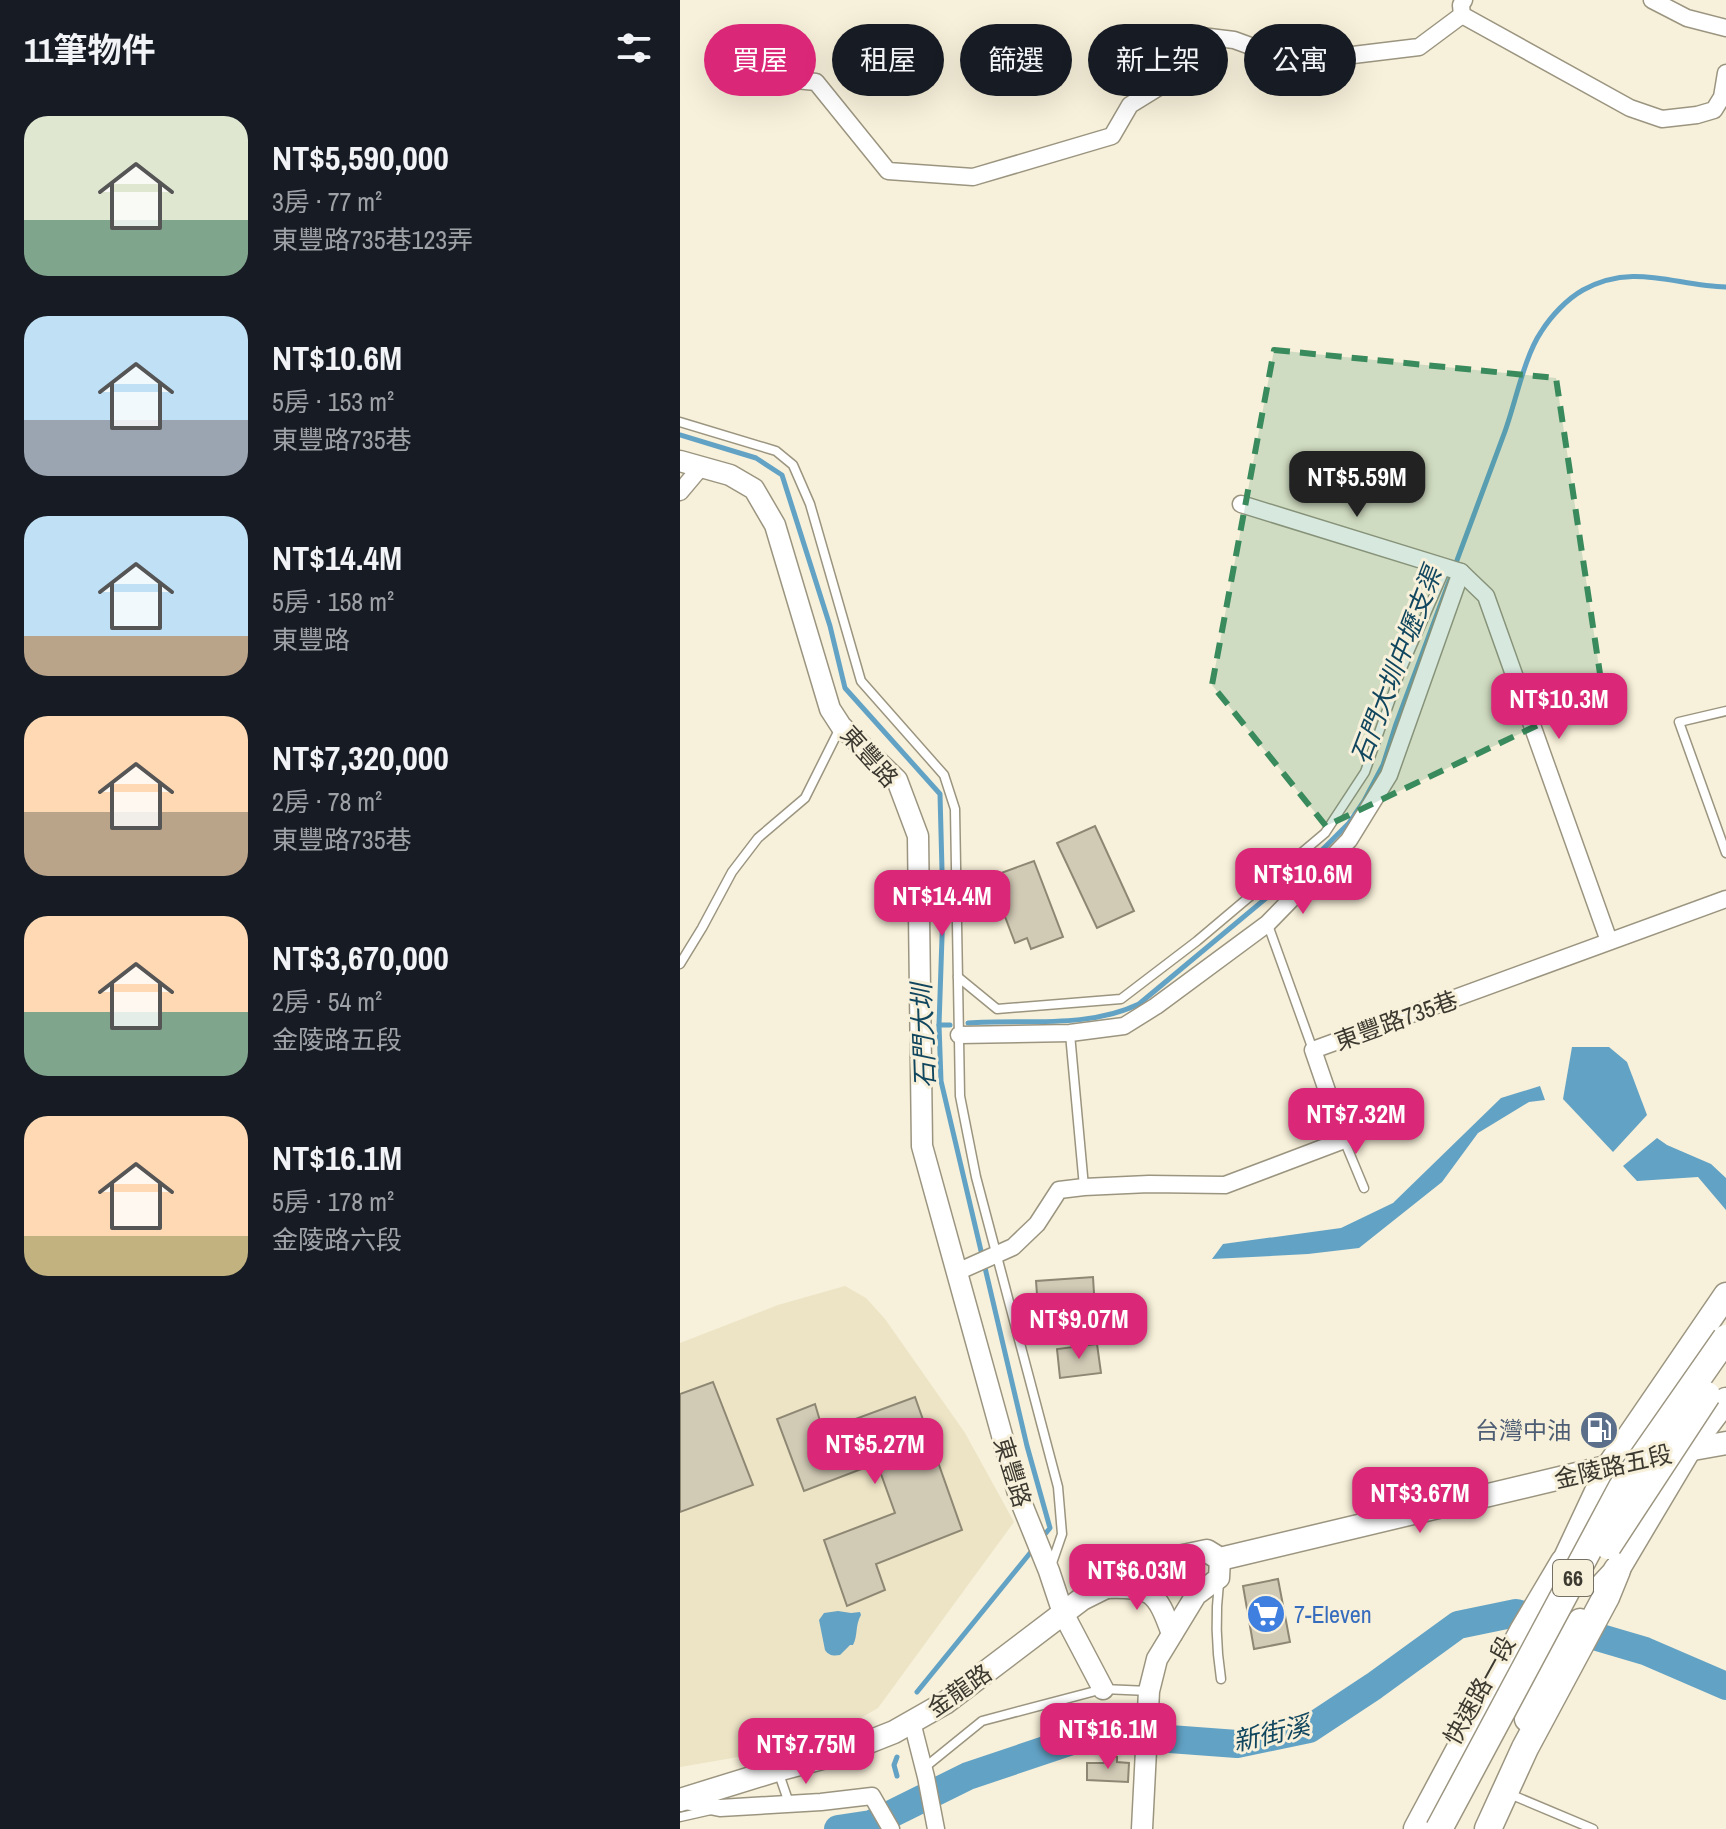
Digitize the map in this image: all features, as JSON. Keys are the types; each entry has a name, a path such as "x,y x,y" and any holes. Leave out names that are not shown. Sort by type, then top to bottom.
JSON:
{"highway":[{"name":"66","path":"1439,1829 1622,1487 1726,1338"},
{"name":"66","path":"1459,1829 1518,1704 1604,1552 1726,1368"},
{"path":"1488,1829 1617,1570"},
{"path":"1418,1817 1470,1728 1519,1631 1555,1575"}],"main road":[{"name":"66","path":"1555,1575 1609,1466 1726,1295"},
{"name":"66","path":"1617,1570 1689,1449 1726,1400"},
{"name":"金陵路五段","path":"1130,1575 1169,1559 1207,1551 1220,1569 1609,1466 1726,1443"},
{"name":"金龍路","path":"680,1800 841,1753 894,1732 945,1703 1082,1599 1130,1575"},
{"name":"快速路一段","path":"1426,1829 1519,1631"},
{"path":"1475,1829 1557,1660 1583,1643"}],"street":[{"path":"1652,0 1687,18 1726,28"},
{"path":"816,82 888,171 973,177 1112,136 1130,105 1164,84 1184,46 1201,36 1234,40 1267,52 1320,59 1419,47 1463,8 1630,108 1662,119 1714,110 1722,97 1726,73"},
{"name":"東豐路","path":"680,461 730,475 754,489 775,525 830,709 841,726 897,780 918,836 922,1146 1019,1497 1047,1565"},
{"path":"680,492 701,467"},
{"path":"1241,504 1454,569 1486,596 1609,941"},
{"path":"959,1035 1070,1033 1124,1026 1267,924 1349,840 1389,775 1454,569"},
{"name":"東豐路735巷","path":"1344,1140 1313,1050 1726,899"},
{"path":"957,1272 1013,1247 1037,1224 1059,1190 1149,1184 1225,1185 1344,1140"},
{"path":"1047,1565 1063,1613 1103,1689"},
{"path":"1142,1829 1149,1691 1157,1659 1196,1595 1220,1569"},
{"path":"1104,1588 1136,1587 1155,1597 1165,1611 1172,1634"},
{"path":"912,1722 936,1826"},
{"path":"680,1800 720,1808 790,1805 872,1796 891,1829"}],"lane":[{"path":"680,422 776,451 793,465 810,504 861,681 944,775 955,809 960,1096 976,1177 987,1259 1058,1487 1062,1534 1047,1565"},
{"path":"958,977 997,1009 1121,999 1197,941 1325,833 1365,772 1400,673 1454,569"},
{"path":"1726,711 1679,722 1726,853"},
{"path":"680,964 732,872 758,838 805,798 841,726"},
{"path":"1267,924 1313,1050"},
{"path":"1070,1033 1084,1187"},
{"path":"1344,1140 1364,1188"},
{"path":"1220,1569 1215,1615 1221,1679"},
{"path":"1575,1676 1583,1643"},
{"path":"925,1773 982,1721 1103,1689 1149,1691"},
{"path":"1499,1829 1529,1752"},
{"path":"777,1770 790,1805"},
{"path":"1512,1795 1593,1829"},
{"path":"680,1817 720,1808"},
{"path":"1408,1829 1418,1817"}],"highlighted area":[{"path":"1274,350 1556,378 1603,694 1326,826 1212,685"}],"shaded area":[{"path":"845,1286 866,1298 885,1319 965,1433 1014,1522 878,1708 845,1727 750,1755 680,1767 680,1343 778,1305"}],"water":[{"path":"1572,1047 1609,1047 1627,1062 1647,1115 1613,1152 1563,1099"},
{"path":"1540,1086 1545,1100 1529,1102 1478,1133 1442,1182 1359,1248 1212,1259 1223,1244 1341,1228 1393,1203 1501,1098"},
{"path":"1657,1138 1711,1164 1726,1178 1726,1210 1698,1177 1637,1181 1623,1166"},
{"path":"860,1612 861,1615 853,1645 840,1655 834,1655 825,1650 819,1620 824,1613"}],"building":[{"path":"1095,826 1134,911 1097,928 1057,843"},
{"path":"1034,861 1063,937 1031,949 1027,938 1015,943 990,877"},
{"path":"1093,1277 1095,1310 1080,1311 1081,1333 1040,1336 1036,1281"},
{"path":"1097,1344 1101,1373 1060,1378 1057,1349"},
{"path":"713,1382 753,1485 680,1512 680,1394"},
{"path":"915,1397 962,1530 876,1564 885,1590 847,1606 824,1540 895,1513 877,1463 804,1491 777,1419 815,1404 823,1431"},
{"name":"7-Eleven","path":"1278,1579 1290,1642 1254,1649 1243,1586"},
{"path":"1104,1757 1117,1757 1117,1762 1129,1763 1128,1782 1087,1780 1087,1763 1104,1763"}],"waterway":[{"name":"石門大圳中壢支渠","path":"968,1023 1077,1020 1119,1012 1139,1004 1313,859 1349,823 1383,765 1504,434 1530,354 1545,326 1560,308 1583,290 1620,278 1637,276 1726,287"},
{"name":"石門大圳","path":"680,435 756,458 782,475 830,626 845,688 940,794 943,908 939,1025 941,1081 1027,1446 1050,1528 1041,1539"},
{"name":"石門大圳中壢支渠","path":"939,1025 950,1025"},
{"name":"石門大圳","path":"917,1692 1035,1547"},
{"name":"新街溪","path":"838,1829 871,1824 968,1776 1075,1740 1156,1738 1237,1744 1309,1729 1458,1625 1516,1613 1645,1651 1726,1686"},
{"name":"石門大圳","path":"897,1757 894,1765 897,1776"}],"place":[{"name":"台灣中油","path":"1599,1430"},
{"name":"7-Eleven","path":"1266,1614"}]}
